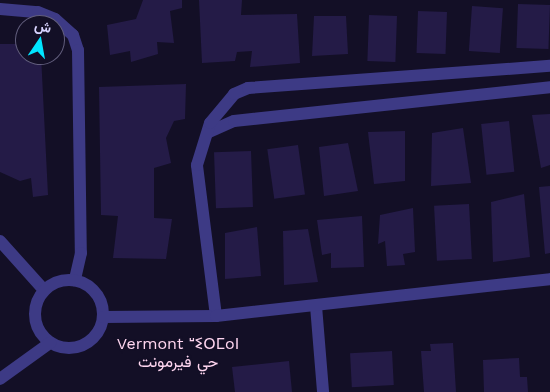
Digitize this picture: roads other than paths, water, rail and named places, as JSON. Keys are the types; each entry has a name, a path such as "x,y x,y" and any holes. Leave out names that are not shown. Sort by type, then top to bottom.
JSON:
{"street":[{"path":"0,9 38,12 55,19 76,43 80,253 75,280"},
{"path":"216,316 197,165 218,109 234,94 248,88 550,66"},
{"path":"209,132 234,121 550,87"},
{"path":"0,241 44,290"},
{"path":"103,317 216,316 550,279"},
{"path":"64,280 75,280 99,297 103,317 100,328 84,345 61,347 50,343 35,318 44,290 64,280"},
{"path":"316,306 323,392"},
{"path":"0,380 50,343"}],"district":[{"name":"Vermont ⵯⵉⵔⵎoⵏ حي فيرمونت","path":"178,353"}]}
